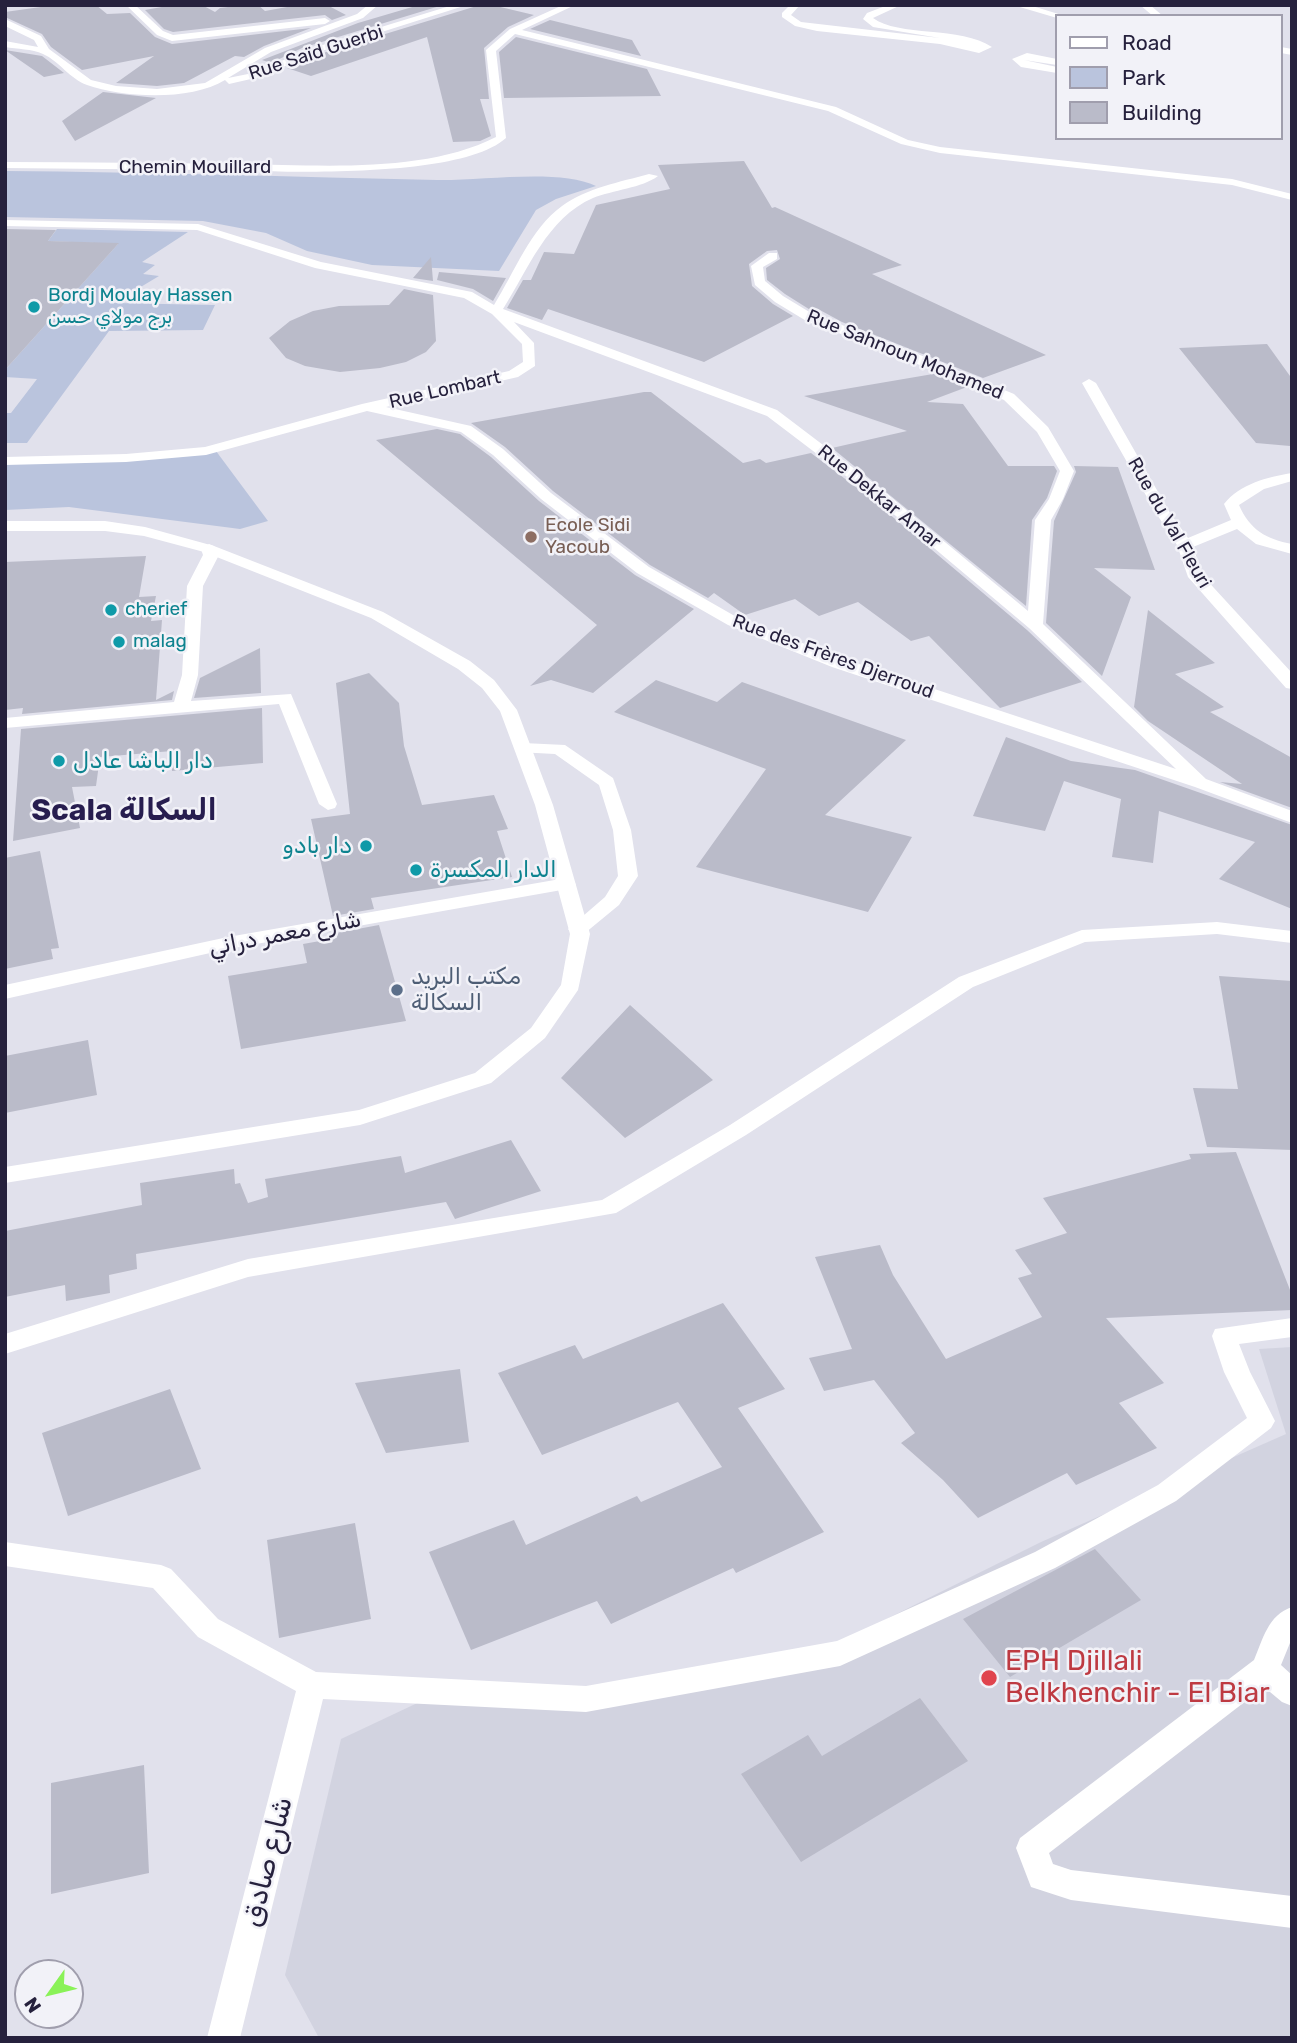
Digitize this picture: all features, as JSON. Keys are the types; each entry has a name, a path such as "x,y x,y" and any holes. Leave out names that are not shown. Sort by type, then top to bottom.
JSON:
{"street":[{"path":"130,5 160,33 172,38 360,16"},
{"path":"208,86 268,50 360,16 374,5"},
{"name":"Rue Saïd Guerbi","path":"5,22 38,38 46,51 88,82 116,89 157,92 208,86 261,74 306,53 463,5"},
{"path":"513,31 571,5"},
{"path":"796,5 785,15 790,20 807,26 940,41 979,50 987,47 963,38 886,27 868,19 870,15 897,5"},
{"path":"1017,5 1056,15"},
{"path":"513,31 832,109 905,142 940,150 1232,182 1292,197"},
{"name":"Chemin Mouillard","path":"5,165 326,168 384,166 463,152 492,144 501,138 491,50 499,40 513,31"},
{"path":"5,44 46,51"},
{"path":"1056,62 1027,56 1017,59 1024,65 1056,70"},
{"path":"5,223 198,227 318,265 468,295 496,311 552,221 566,208 592,195 653,176"},
{"name":"Rue Sahnoun Mohamed","path":"773,256 757,265 760,282 779,299 812,319 874,341 1009,397 1043,430 1067,471 1043,520 1035,625"},
{"name":"Rue Lombart","path":"367,407 513,374 530,363 528,343 496,311"},
{"name":"Rue Dekkar Amar","path":"496,311 772,413 876,492 1035,625 1201,783"},
{"name":"Rue du Val Fleuri","path":"1088,383 1163,513 1185,545 1196,577 1292,684"},
{"name":"Rue des Frères Djerroud","path":"5,461 126,458 206,450 367,407 466,429 643,570 734,622 838,663 1201,783 1292,817"},
{"path":"1292,477 1272,480 1243,493 1231,504 1238,523 1263,544 1292,549"},
{"path":"1185,545 1238,523"},
{"path":"5,526 105,526 145,532 209,549 377,615 464,666 488,684 508,710 544,805 580,934 571,985 538,1033 483,1078 360,1118 5,1175"},
{"path":"181,707 190,675 195,586 211,555 209,549"},
{"path":"5,723 285,698 328,804"},
{"path":"523,748 559,748 607,782 622,831 628,876 612,901 578,929"},
{"name":"شارع معمر دراني","path":"5,992 228,943 566,884"},
{"path":"5,1344 248,1268 608,1207 738,1130 966,982 1082,936 1217,928 1292,937"},
{"path":"5,1554 161,1577 208,1628 312,1685 586,1699 840,1653 1045,1560 1167,1493 1262,1421 1237,1372 1224,1336 1292,1327"},
{"path":"1292,1619 1281,1629 1265,1669 1031,1848 1042,1876 1071,1885 1292,1912"},
{"path":"1265,1669 1292,1693"},
{"name":"شارع صادق","path":"223,2038 312,1685"}],"shaded area":[{"name":"EPH Djillali Belkhenchir - El Biar","path":"1292,1347 1292,2038 319,2038 285,1975 341,1739 428,1698 563,1698 810,1657 1041,1542 1286,1434 1259,1349"}],"green space":[{"path":"5,171 437,180 541,176 581,181 596,186 556,199 536,210 499,271 372,265 307,251 266,233 203,221 5,217"},
{"path":"57,229 188,232 142,262 155,265 143,274 159,276 114,303 215,305 203,330 109,331 27,443 5,443 5,413 11,413 37,379 5,377 5,370 118,244 48,241"},
{"path":"216,451 268,521 240,529 69,507 5,510 5,460"}],"building":[{"path":"55,5 96,5 107,14 130,13 155,37 172,44 311,28 264,46 244,57 235,56 184,83 157,86 116,83 154,56 82,70 51,47 42,34 5,17 5,12"},
{"path":"173,5 202,5 215,12 220,8 244,5 258,5 265,11 298,5 327,5 346,15 332,20 325,15 173,32 164,29 145,10"},
{"path":"419,5 443,5 302,48 271,63 262,60 358,23"},
{"path":"480,5 492,5 534,15 508,27 484,48 489,99 480,99 491,136 480,141 453,142 427,37 311,76 287,68 310,57"},
{"path":"550,20 632,40 641,56 530,29"},
{"path":"516,37 647,69 661,96 504,98 499,52"},
{"path":"5,50 42,56 64,73 44,77"},
{"path":"103,92 156,98 75,141 62,121"},
{"path":"744,161 772,208 775,207 902,265 872,274 1046,355 983,378 842,322 818,309 812,311 767,280 766,268 780,259 777,250 767,251 749,264 752,286 773,304 793,316 704,362 548,309 542,320 507,308 523,280 531,280 544,252 574,254 596,205 670,189 658,165"},
{"name":"Bordj Moulay Hassen برج مولاي حسن","path":"5,229 56,230 48,241 119,243 5,370"},
{"path":"431,257 433,281 413,278"},
{"path":"439,272 506,278 493,301 473,289 437,280"},
{"path":"404,289 433,295 436,341 426,352 406,362 340,372 305,366 286,358 269,338 290,321 313,311 339,306 389,305"},
{"path":"1267,344 1290,376 1290,446 1256,443 1179,348"},
{"path":"927,371 967,387 927,402 963,404 1008,466 1054,466 1057,471 1047,498 1032,520 1026,606 832,448 907,431 804,396 933,374"},
{"path":"651,392 743,463 760,459 766,463 811,453 869,497 1027,630 1082,682 1000,708 929,636 911,641 858,602 819,616 795,599 745,615 714,593 708,598 650,565 553,491 505,447 471,423"},
{"name":"Ecole Sidi Yacoub","path":"437,429 460,434 491,457 539,501 635,575 694,609 593,693 551,680 530,686 597,625 376,440"},
{"path":"1074,466 1118,467 1155,570 1094,568 1131,597 1102,676 1046,623 1054,521 1076,472"},
{"path":"146,556 139,597 156,596 151,621 162,620 156,700 174,691 172,700 22,714 23,708 5,710 5,562"},
{"path":"1148,610 1215,663 1175,674 1224,707 1210,712 1292,758 1292,808 1220,782 1242,784 1148,721 1134,707"},
{"path":"260,648 261,693 194,698 200,678"},
{"path":"369,673 399,703 404,746 422,805 494,795 508,829 497,831 512,877 371,898 374,909 333,916 311,819 350,814 336,683"},
{"path":"656,680 717,702 742,682 906,740 825,815 912,837 868,912 696,867 766,769 614,712"},
{"path":"262,708 263,763 172,771 172,751 100,757 96,786 72,787 80,828 13,841 21,729"},
{"path":"1006,737 1071,761 1135,770 1292,825 1292,909 1219,879 1255,842 1159,811 1153,863 1112,857 1121,799 1064,781 1045,831 973,816"},
{"path":"40,851 59,948 51,949 53,959 5,969 5,858"},
{"path":"379,925 406,1021 241,1049 228,976 307,963 303,944 337,938 336,933"},
{"path":"1219,976 1292,981 1292,1150 1207,1147 1193,1088 1238,1089"},
{"path":"630,1005 713,1080 625,1138 561,1078"},
{"path":"88,1040 97,1095 5,1113 5,1056"},
{"path":"511,1140 541,1191 455,1219 446,1202 136,1254 137,1269 109,1275 110,1293 66,1301 65,1285 5,1297 5,1231 142,1205 140,1183 234,1169 235,1184 240,1183 248,1203 268,1197 265,1179 401,1156 405,1173"},
{"path":"1236,1152 1292,1295 1292,1310 1106,1318 1164,1383 1119,1403 1157,1448 1076,1485 1067,1473 978,1518 943,1480 901,1443 915,1433 874,1380 824,1391 809,1358 852,1349 815,1257 880,1245 893,1275 946,1359 1042,1317 1018,1278 1032,1274 1015,1250 1067,1233 1043,1198 1191,1159 1189,1154"},
{"path":"723,1303 785,1389 738,1408 824,1532 736,1573 733,1568 611,1624 597,1601 471,1650 429,1552 514,1520 526,1545 637,1496 641,1502 722,1467 678,1402 542,1455 498,1373 575,1345 583,1359"},
{"path":"460,1369 469,1442 386,1453 355,1383"},
{"path":"170,1389 201,1469 68,1516 42,1433"},
{"path":"355,1523 371,1619 279,1638 267,1540"},
{"path":"1095,1549 1141,1600 1010,1677 963,1619"},
{"path":"920,1698 968,1761 801,1862 741,1774 808,1735 822,1756"},
{"path":"144,1765 149,1873 51,1894 51,1783"}],"place":[{"name":"Bordj Moulay Hassen برج مولاي حسن","path":"34,307"},
{"name":"Ecole Sidi Yacoub","path":"531,537"},
{"name":"cherief","path":"111,610"},
{"name":"malag","path":"119,642"},
{"name":"دار الباشا عادل","path":"59,761"},
{"name":"دار بادو","path":"366,846"},
{"name":"الدار المكسرة","path":"416,870"},
{"name":"مكتب البريد السكالة","path":"397,990"},
{"name":"EPH Djillali Belkhenchir - El Biar","path":"989,1678"}],"district":[{"name":"Scala السكالة","path":"124,811"}]}
